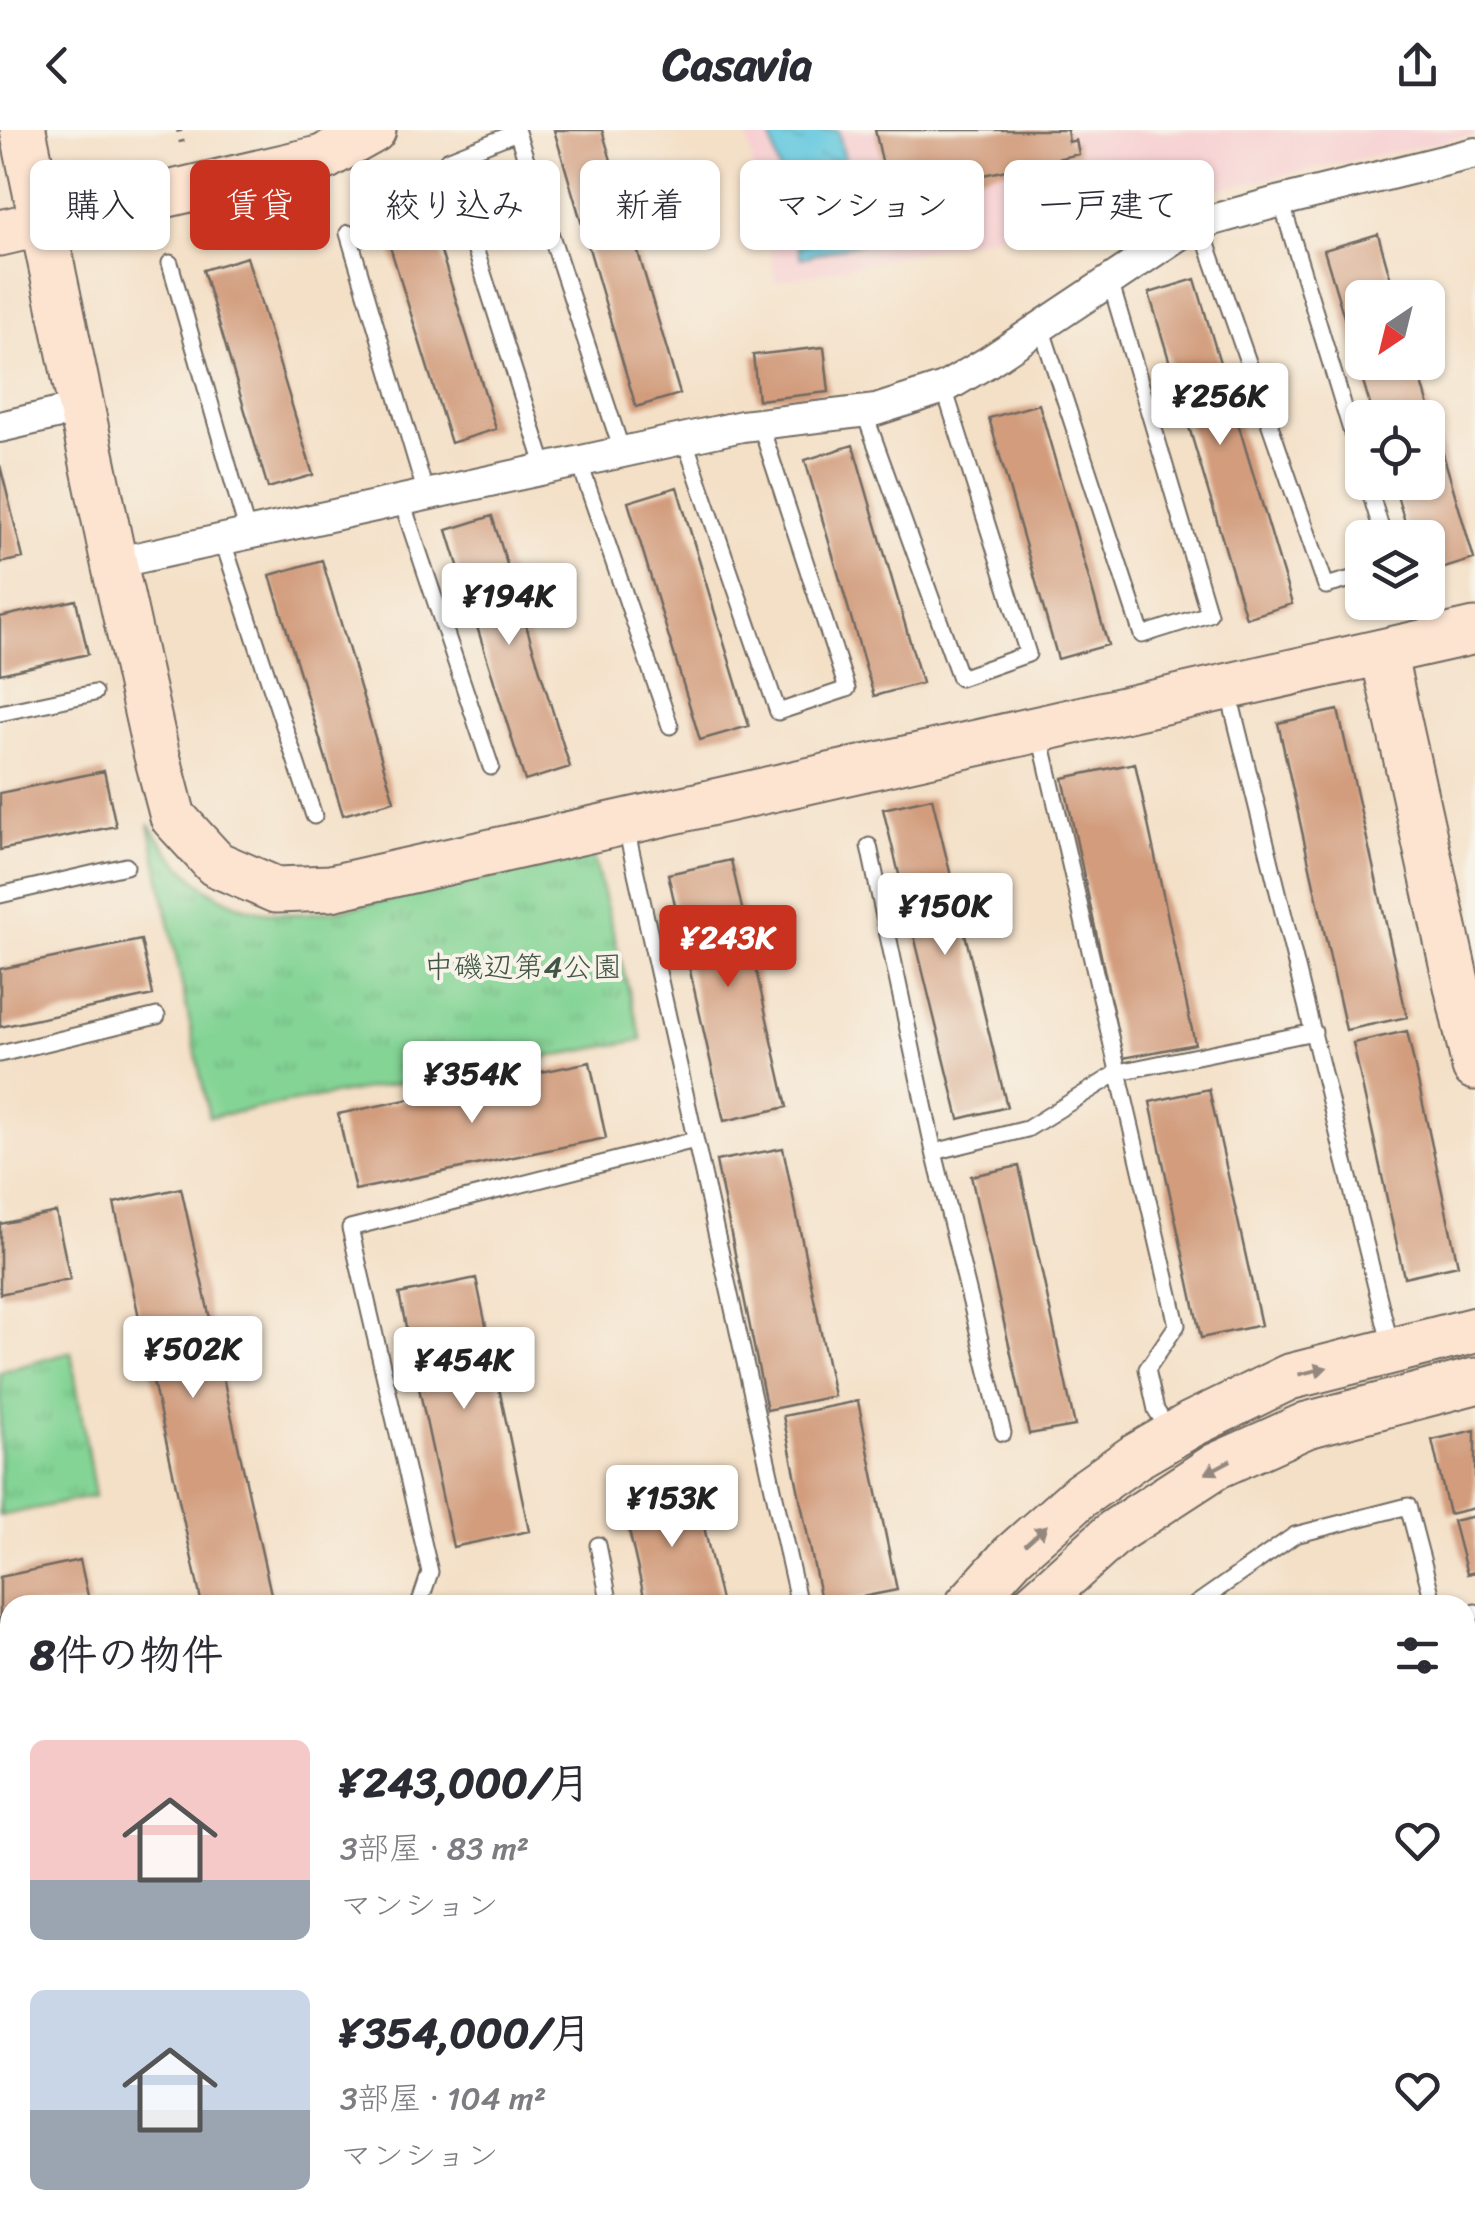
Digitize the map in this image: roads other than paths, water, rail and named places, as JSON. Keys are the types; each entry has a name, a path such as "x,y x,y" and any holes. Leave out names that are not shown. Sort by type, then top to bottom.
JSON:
{"street":[{"path":"23,130 30,161"},
{"path":"170,193 323,158 373,130"},
{"path":"1214,220 1475,154"},
{"path":"0,232 30,225"},
{"path":"50,250 114,564 173,817 216,864 276,890 331,888 1475,631"},
{"path":"114,564 684,438 876,410 944,388 1156,250"},
{"path":"0,427 82,408"},
{"path":"1383,652 1465,979 1475,1066"},
{"path":"977,1595 1014,1555 1081,1495 1173,1435 1289,1376 1475,1330"},
{"path":"1045,1595 1116,1532 1216,1466 1307,1425 1475,1381"}],"lane":[{"path":"545,468 447,160 518,132 622,451"},
{"path":"1280,201 1345,411"},
{"path":"348,233 414,497 490,767"},
{"path":"1209,250 1326,586 1345,581"},
{"path":"170,263 235,536 314,816"},
{"path":"1041,327 1142,636 1209,614 1110,281"},
{"path":"864,412 960,678 1028,654 944,388"},
{"path":"684,438 778,712 847,689 760,424"},
{"path":"579,460 670,726"},
{"path":"1228,688 1392,1351"},
{"path":"0,713 94,692"},
{"path":"1039,730 1178,1325 1147,1368 1156,1410 1173,1435"},
{"path":"625,822 797,1595"},
{"path":"869,846 934,1152 1003,1434"},
{"path":"0,895 126,866"},
{"path":"0,1054 158,1016"},
{"path":"934,1152 1027,1129 1119,1072 1314,1032"},
{"path":"422,1595 430,1572 350,1228 695,1140"},
{"path":"1210,1595 1294,1536 1408,1506 1431,1595"},
{"path":"598,1545 608,1595"}],"water":[{"path":"769,130 838,130 845,160 776,160"},
{"path":"799,250 833,250 801,258"}],"park label":[{"name":"中磯辺第4公園","path":"523,967"}]}
